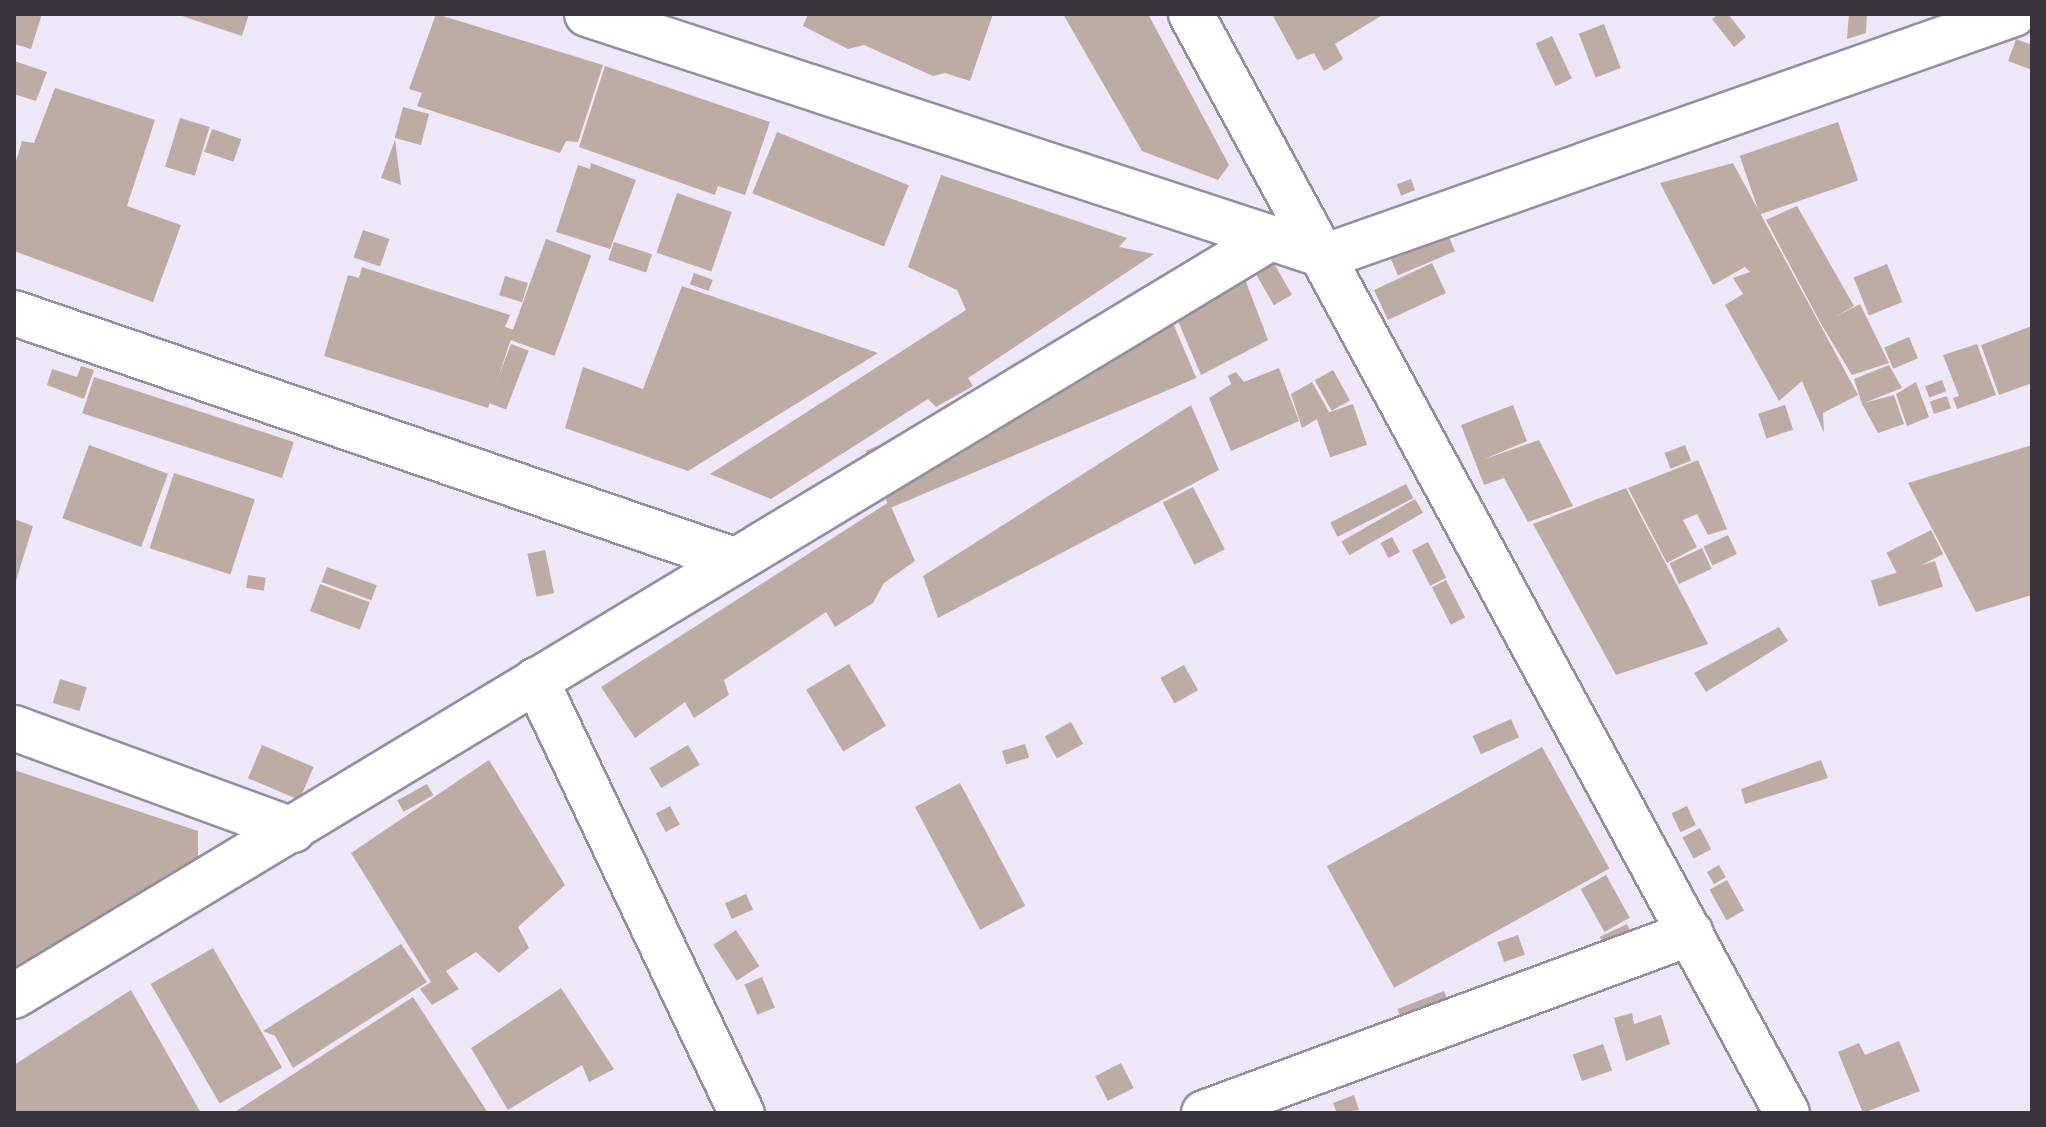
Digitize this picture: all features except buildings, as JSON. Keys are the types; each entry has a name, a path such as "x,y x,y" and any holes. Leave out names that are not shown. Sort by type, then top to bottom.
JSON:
{"street":[{"path":"587,14 1326,256 2014,14"},
{"path":"1191,14 1326,256 1787,1113"},
{"path":"14,996 1269,239"},
{"path":"14,313 734,560"},
{"path":"536,680 742,1113"},
{"path":"14,728 293,830"},
{"path":"1204,1113 1691,933"}]}
